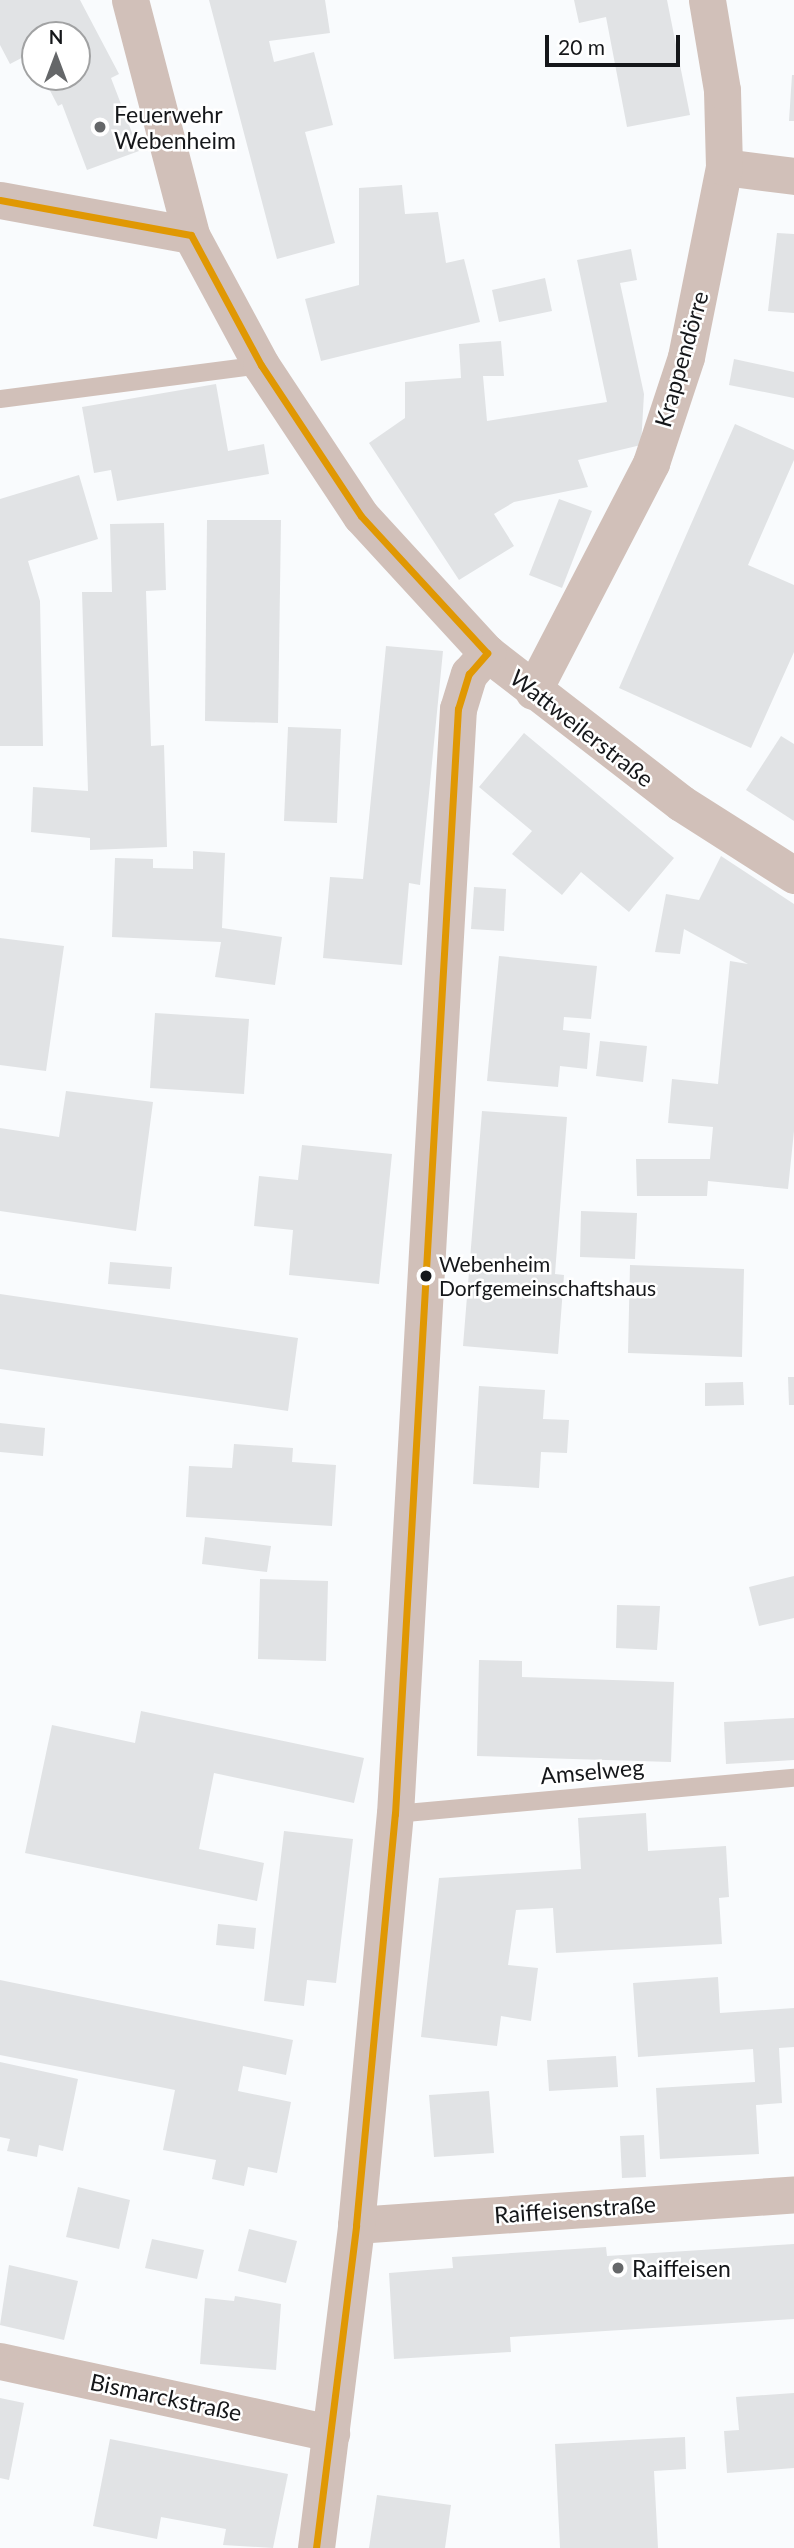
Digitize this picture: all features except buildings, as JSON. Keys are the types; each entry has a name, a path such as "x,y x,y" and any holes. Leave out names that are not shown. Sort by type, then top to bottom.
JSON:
{"street":[{"name":"Wattweilerstraße","path":"130,0 191,235 261,365 361,516 487,653 681,803 794,875"},
{"name":"Krappendörre","path":"533,691 651,463 686,357 724,167 722,90 707,0"},
{"path":"724,167 794,176"},
{"path":"0,200 191,235"},
{"path":"316,2548 356,2225 395,1814 458,709 469,674 487,653"},
{"name":"Raiffeisenstraße","path":"356,2225 794,2194"},
{"name":"Bismarckstraße","path":"0,2361 331,2433"}],"lane":[{"path":"0,399 261,365"},
{"name":"Amselweg","path":"395,1814 794,1778"}],"transit line":[{"path":"0,200 191,235"},
{"path":"191,235 261,365 361,516 487,653"},
{"path":"316,2548 356,2225 395,1814 458,709 469,674 487,653"}],"place":[{"name":"Feuerwehr Webenheim","path":"100,127"},
{"name":"Webenheim Dorfgemeinschaftshaus","path":"426,1276"},
{"name":"Raiffeisen","path":"618,2268"}]}
